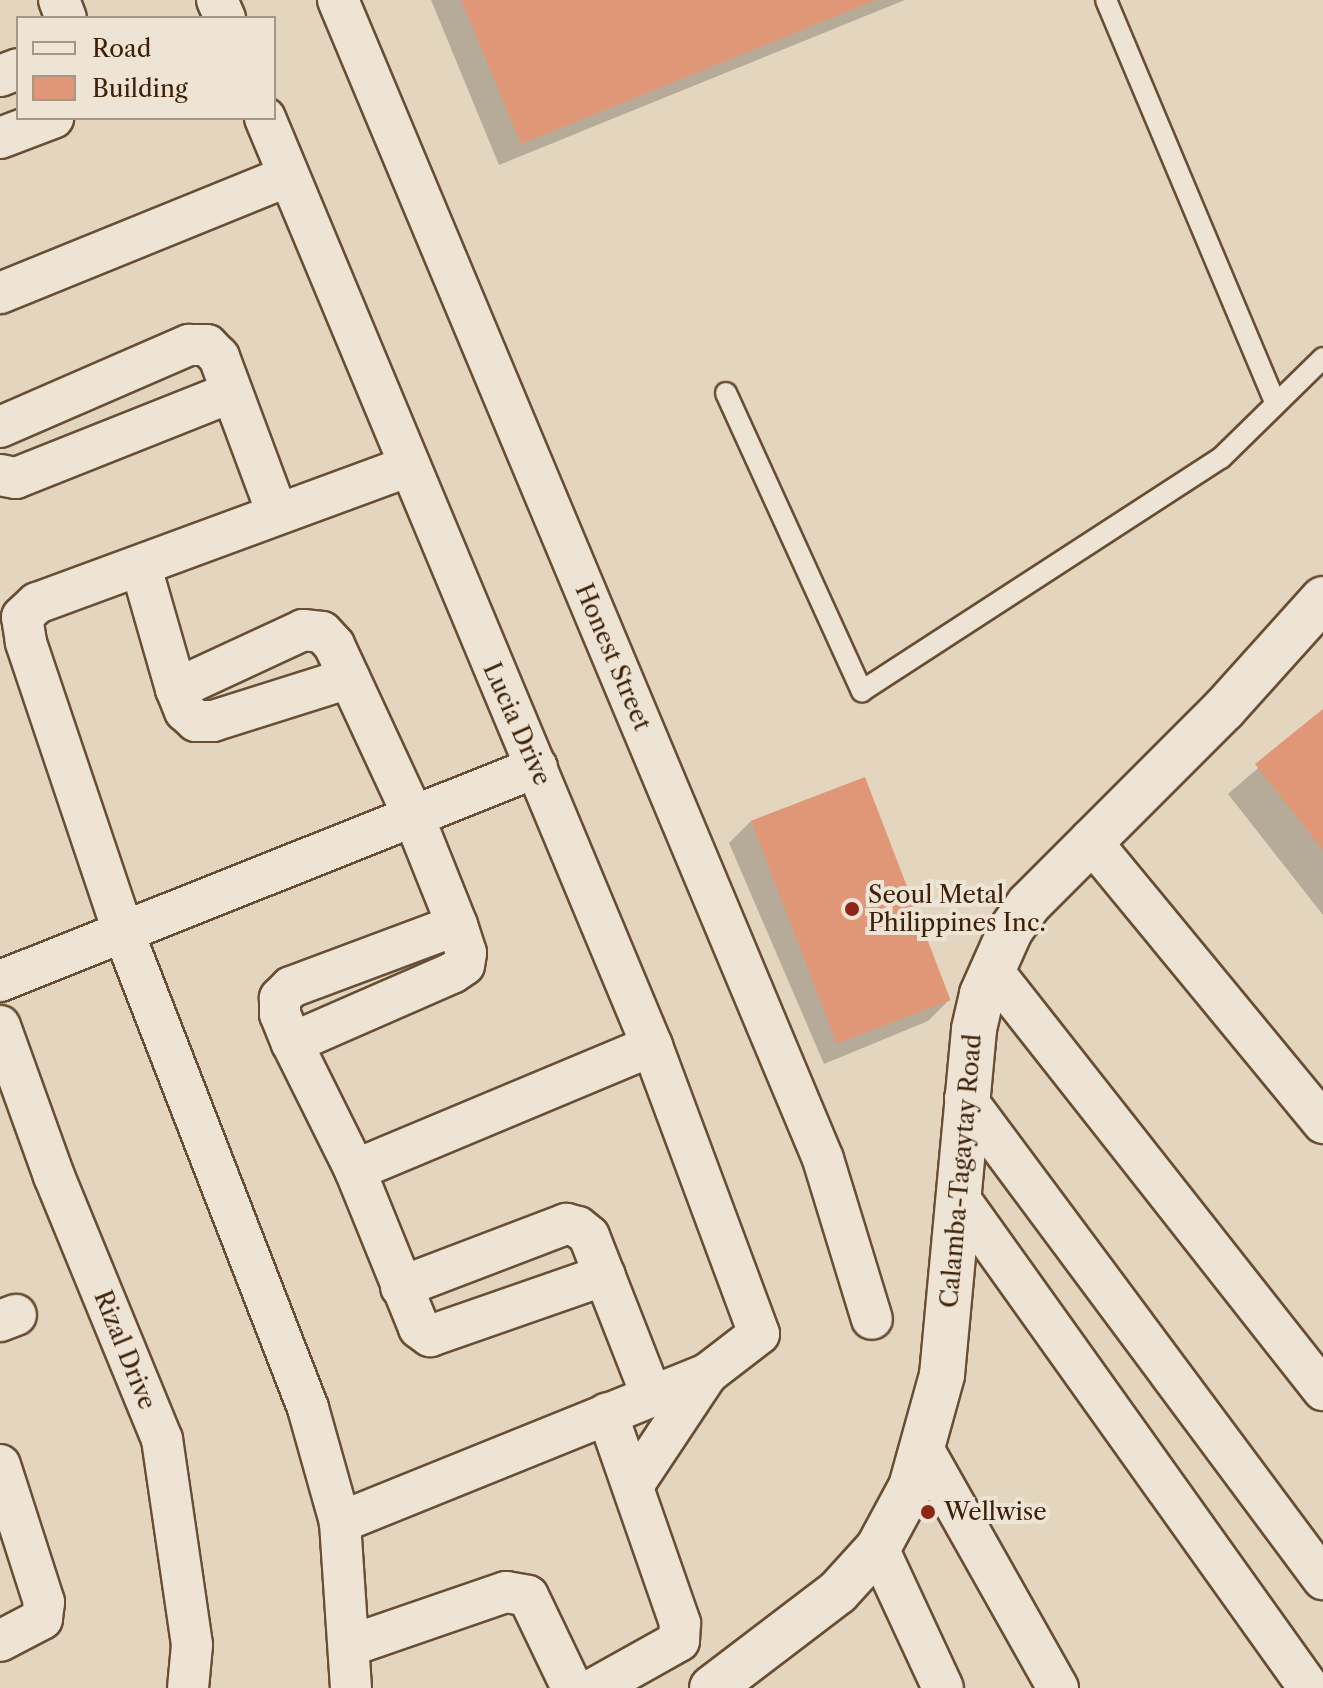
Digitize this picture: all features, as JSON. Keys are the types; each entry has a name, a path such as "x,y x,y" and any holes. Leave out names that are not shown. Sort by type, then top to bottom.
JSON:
{"main road":[{"name":"Calamba-Tagaytay Road","path":"712,1688 808,1618 878,1548 925,1452 942,1375 965,1098 974,1029 992,970 1029,904 1224,709 1323,599"}],"street":[{"name":"Honest Street","path":"338,0 823,1159 872,1319"},
{"path":"0,138 48,120"},
{"name":"Lucia Drive","path":"266,120 652,1046 759,1334 707,1374"},
{"path":"0,293 288,176"},
{"path":"0,427 189,345 207,345 219,357 277,513"},
{"path":"0,475 16,478 232,392"},
{"path":"351,1688 340,1522 308,1408 123,931 26,642 22,617 37,603 410,466"},
{"path":"141,567 176,689 185,711 196,721 213,721 349,678"},
{"path":"176,689 303,630 322,632 334,645 413,815 457,925 466,953 464,965 292,1043"},
{"path":"0,981 537,767"},
{"path":"1090,840 1323,1123"},
{"path":"457,925 291,987 280,998 280,1014 292,1043 355,1170 419,1328 430,1336 605,1275"},
{"path":"992,970 1323,1390"},
{"name":"Rizal Drive","path":"0,1026 54,1176 162,1439 192,1645 188,1688"},
{"path":"355,1170 652,1046"},
{"path":"965,1098 1323,1579"},
{"path":"957,1195 1309,1688"},
{"path":"401,1287 566,1224 589,1236 651,1394"},
{"path":"340,1522 707,1374"},
{"path":"634,1484 707,1374"},
{"path":"595,1688 679,1641 680,1623 607,1413"},
{"path":"925,1452 1058,1688"},
{"path":"0,1465 7,1506 44,1602 42,1619 0,1641"},
{"path":"878,1548 943,1688"},
{"path":"349,1646 506,1592 528,1596 572,1688"}],"lane":[{"path":"1106,0 1276,404"},
{"path":"726,393 862,691 1221,458 1323,358"}],"building":[{"path":"461,0 876,0 521,144"},
{"path":"1323,709 1323,850 1255,764"},
{"name":"Seoul Metal Philippines Inc.","path":"865,777 951,1000 837,1044 751,821"}],"place":[{"name":"Seoul Metal Philippines Inc.","path":"852,909"},
{"name":"Wellwise","path":"928,1512"}]}
